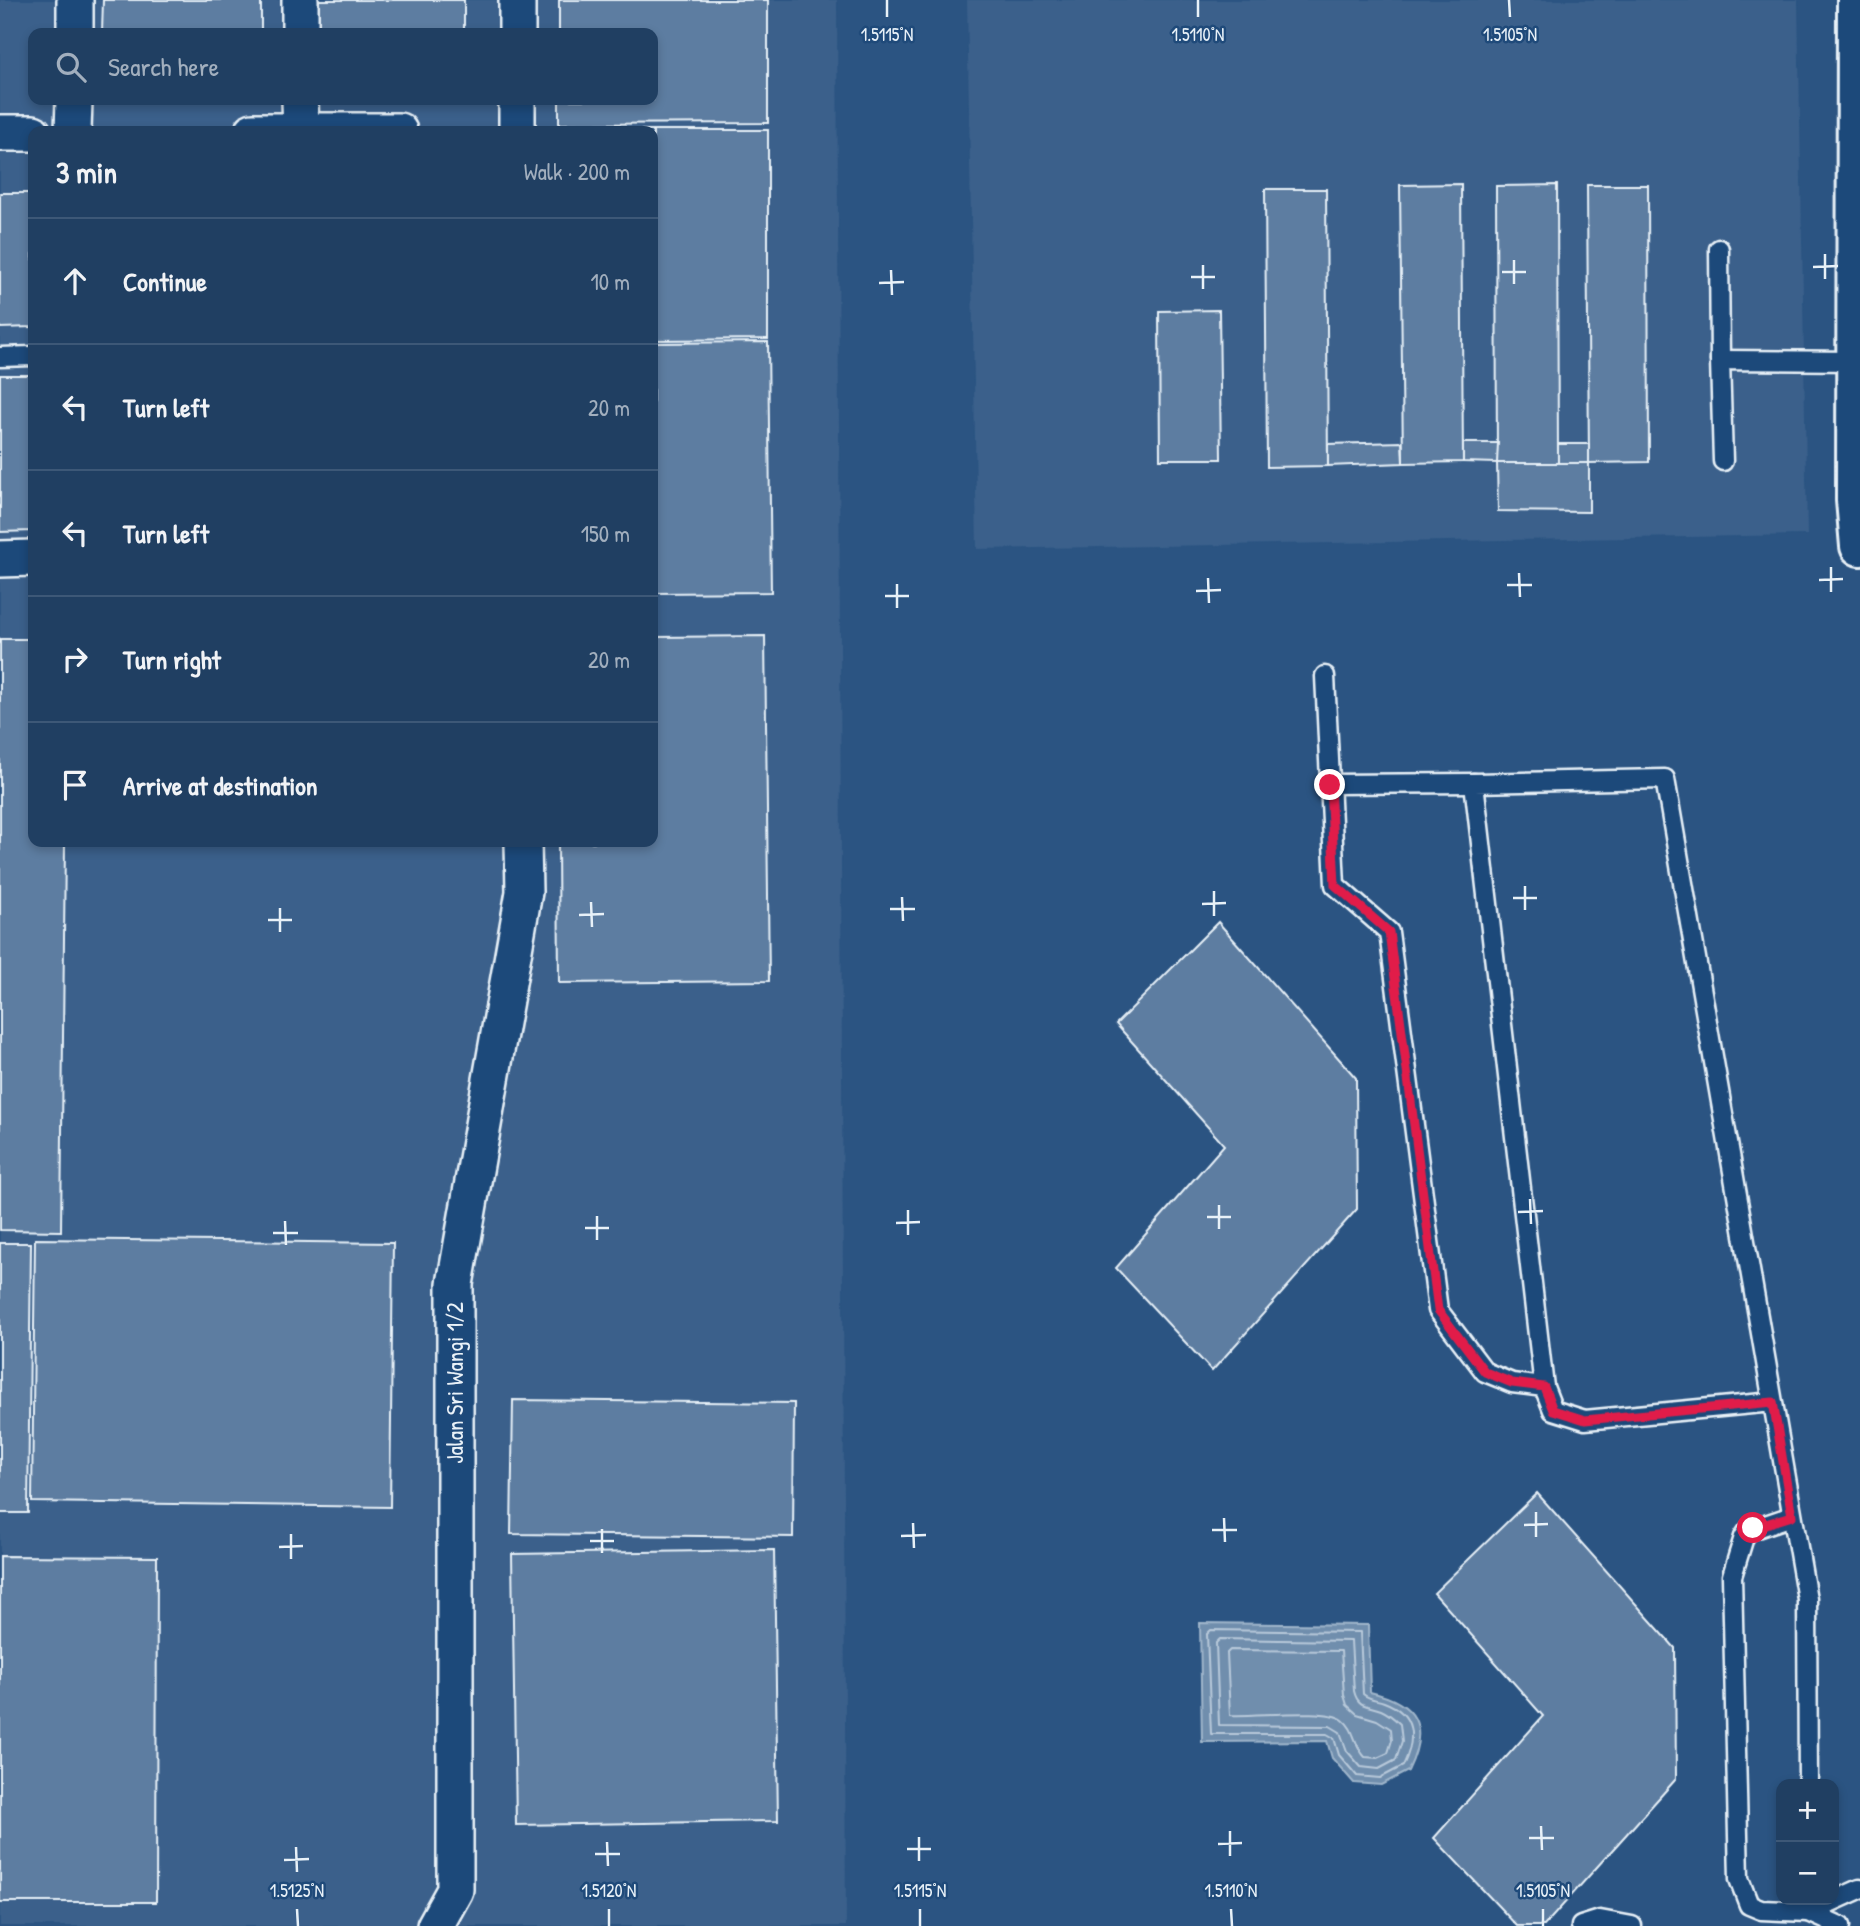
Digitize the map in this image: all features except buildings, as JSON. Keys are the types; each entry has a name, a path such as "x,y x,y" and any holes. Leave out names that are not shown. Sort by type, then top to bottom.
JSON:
{"street":[{"path":"75,0 75,28"},
{"path":"300,0 300,28"},
{"path":"517,0 517,28"},
{"path":"1857,0 1856,500 1860,546"},
{"path":"73,126 74,105"},
{"path":"300,105 300,126"},
{"path":"517,105 517,126"},
{"path":"0,133 28,133"},
{"path":"0,559 28,558"},
{"name":"Jalan Sri Wangi 1/2","path":"435,1926 454,1890 454,1284 524,892 523,847"}],"lane":[{"path":"1718,249 1723,461"},
{"path":"0,357 28,356"},
{"path":"1720,360 1857,361"},
{"path":"1325,676 1335,885 1389,932 1438,1310 1485,1372 1512,1383 1544,1387"},
{"path":"1330,785 1665,779 1807,1599 1808,1779"},
{"path":"1474,783 1544,1387 1553,1410 1585,1420 1773,1402"},
{"path":"1792,1516 1748,1531 1732,1576 1739,1879 1749,1905 1761,1910 1808,1912 1840,1926"},
{"path":"1808,1912 1860,1889"},
{"path":"1581,1926 1600,1920 1632,1926"}],"shaded area":[{"path":"0,0 837,0 846,1926 0,1926"},
{"path":"967,0 1798,0 1807,535 977,549"}],"water":[{"path":"1200,1623 1368,1625 1370,1692 1399,1703 1415,1719 1418,1729 1415,1755 1408,1771 1381,1785 1354,1783 1332,1758 1327,1741 1202,1742"}],"route":[{"path":"1330,785 1335,885 1389,932 1438,1310 1485,1372 1512,1383 1544,1387 1553,1410 1585,1420 1773,1402 1792,1516 1753,1528"}]}
